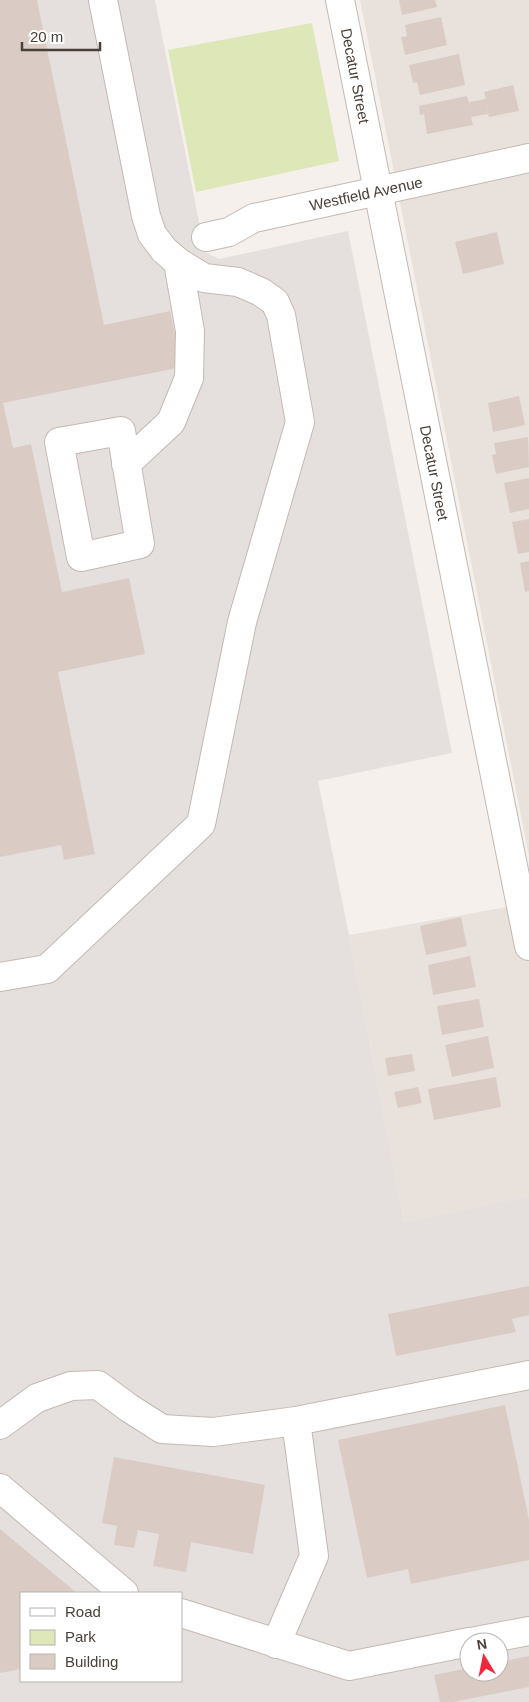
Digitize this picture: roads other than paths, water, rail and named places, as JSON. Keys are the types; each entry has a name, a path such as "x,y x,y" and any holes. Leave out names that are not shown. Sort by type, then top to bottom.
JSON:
{"street":[{"path":"0,978 47,969 201,824 242,622 300,422 281,315 275,302 261,292 238,282 204,278 178,262 164,250 152,234 146,216 103,0"},
{"name":"Decatur Street","path":"340,0 529,946"},
{"name":"Westfield Avenue","path":"206,237 229,232 254,218 529,158"},
{"path":"126,464 171,422 190,378 190,331 178,262"},
{"path":"121,431 126,464 140,544 81,556 59,442 121,431"},
{"path":"0,1425 37,1398 71,1386 98,1385 162,1429 213,1432 296,1421 529,1375"},
{"path":"276,1644 314,1556 296,1421"},
{"path":"0,1488 123,1592"},
{"path":"182,1613 349,1666 459,1644"},
{"path":"509,1634 529,1630"}]}
